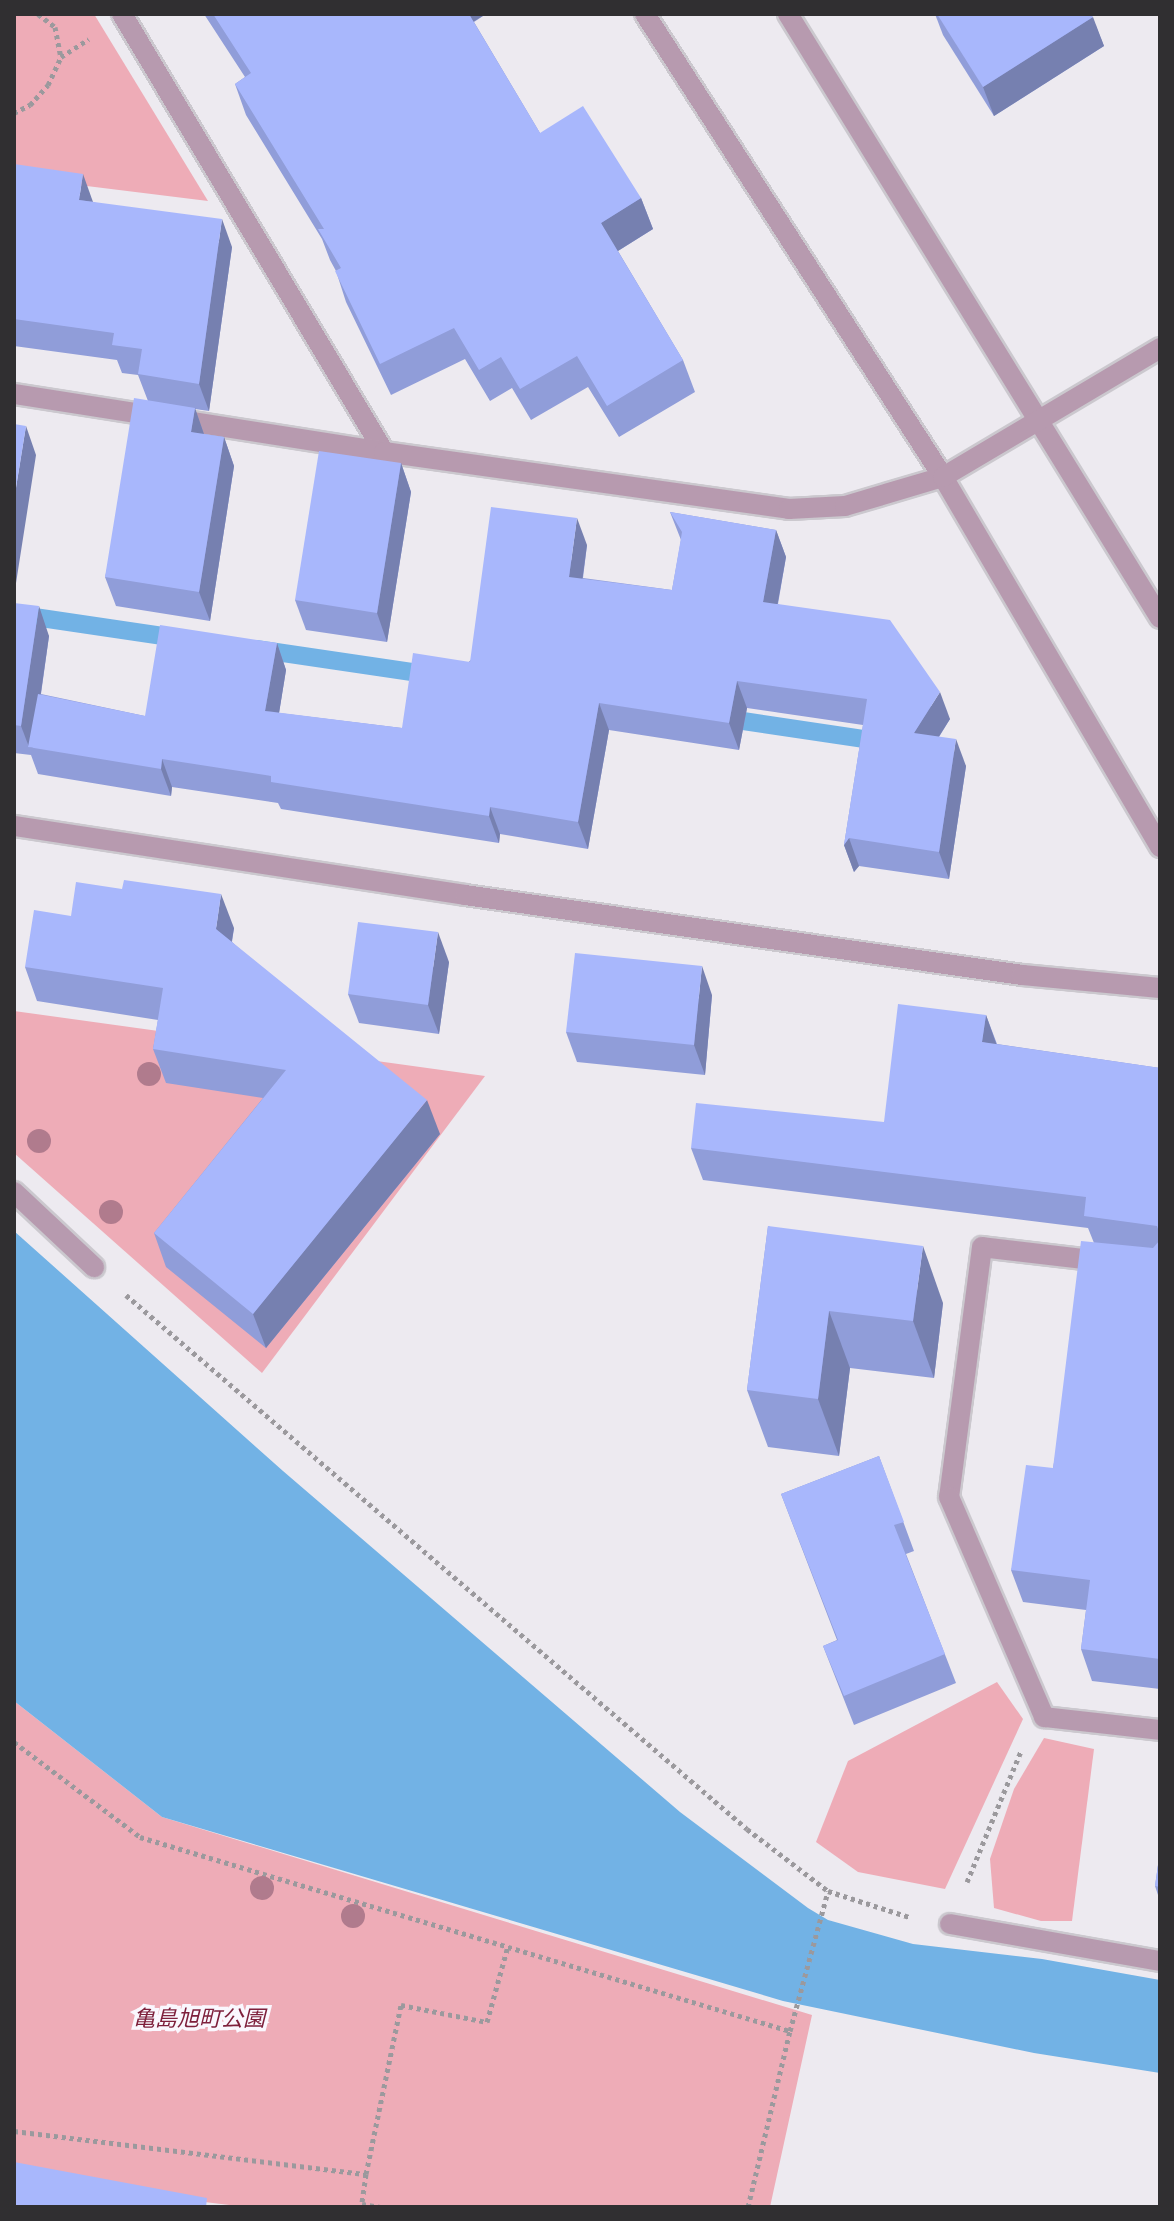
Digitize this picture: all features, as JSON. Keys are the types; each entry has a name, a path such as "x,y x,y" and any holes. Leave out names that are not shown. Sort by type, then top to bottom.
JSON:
{"street":[{"path":"122,14 384,452"},
{"path":"645,14 943,477 1160,847"},
{"path":"788,14 1160,618"},
{"path":"14,394 384,452 789,509 845,506 943,477 1160,348"},
{"path":"14,826 465,895 1007,972 1160,988"},
{"path":"14,1192 94,1267"},
{"path":"1160,1268 982,1247 949,1497 1044,1717 1160,1730"},
{"path":"950,1924 1160,1961"}],"path":[{"path":"14,113 30,105 48,85 61,57 55,27 38,14"},
{"path":"94,1267 747,1829 828,1891 878,1909 950,1924 1021,1751 1044,1717"},
{"path":"14,1742 140,1837 790,2031"},
{"path":"748,2207 790,2031 828,1891"},
{"path":"382,2207 362,2204 401,2005 487,2022 508,1946"},
{"path":"14,2131 366,2174"}],"green space":[{"path":"14,14 94,14 208,201 14,177"},
{"path":"14,1011 485,1076 262,1373 14,1153"},
{"path":"997,1682 1023,1719 945,1889 858,1872 816,1842 848,1761"},
{"name":"亀島旭町公園","path":"14,1701 162,1817 812,2015 770,2207 246,2207 14,2179"},
{"path":"1044,1738 1094,1749 1072,1921 1041,1921 994,1908 990,1859 1014,1789"}],"water":[{"path":"14,1231 283,1471 680,1812 808,1908 828,1920 913,1944 1042,1959 1160,1980 1160,2073 1034,2053 783,2001 162,1817 14,1701"}],"building":[{"path":"213,14 469,14 540,133 583,106 641,198 601,223 683,360 607,406 577,356 520,389 501,357 479,370 454,328 380,364 335,271 341,268 318,229 324,229 235,84 251,73"},
{"path":"937,14 1091,14 1093,17 983,87"},
{"path":"14,164 83,174 79,200 222,219 199,384 138,374 142,349 112,345 114,333 14,319"},
{"path":"134,398 195,408 191,432 224,437 199,592 105,577"},
{"path":"14,424 26,426 14,500"},
{"path":"319,451 401,463 377,613 295,600"},
{"path":"491,507 577,518 569,577 672,590 682,532 670,512 776,530 763,602 890,620 940,692 914,733 956,739 939,852 849,838 844,845 867,699 737,681 729,723 599,703 578,822 490,807 489,816 271,782 271,776 162,759 161,769 28,747 38,694 145,716 160,625 277,643 265,711 402,728 413,653 470,662"},
{"path":"14,603 39,606 21,726 14,725"},
{"path":"124,880 221,894 216,929 427,1100 253,1314 154,1233 286,1070 153,1049 163,988 25,967 34,910 71,916 76,882 122,889"},
{"path":"358,922 438,932 428,1005 348,994"},
{"path":"575,953 702,966 694,1045 566,1032"},
{"path":"898,1004 986,1015 982,1042 1160,1068 1160,1235 1157,1226 1084,1216 1086,1197 691,1148 696,1103 884,1122"},
{"path":"768,1226 923,1246 913,1321 829,1311 818,1399 747,1390"},
{"path":"1160,1240 1160,1659 1081,1649 1090,1580 1011,1570 1026,1465 1053,1468 1081,1241 1153,1248"},
{"path":"879,1456 904,1522 894,1525 945,1654 844,1696 823,1646 838,1640 781,1494"},
{"path":"1160,1851 1160,1887 1155,1886"},
{"path":"14,2162 207,2198 206,2207 14,2207"}],"waterway":[{"path":"14,614 183,639"},
{"path":"256,649 432,675"},
{"path":"723,718 883,742"}]}
